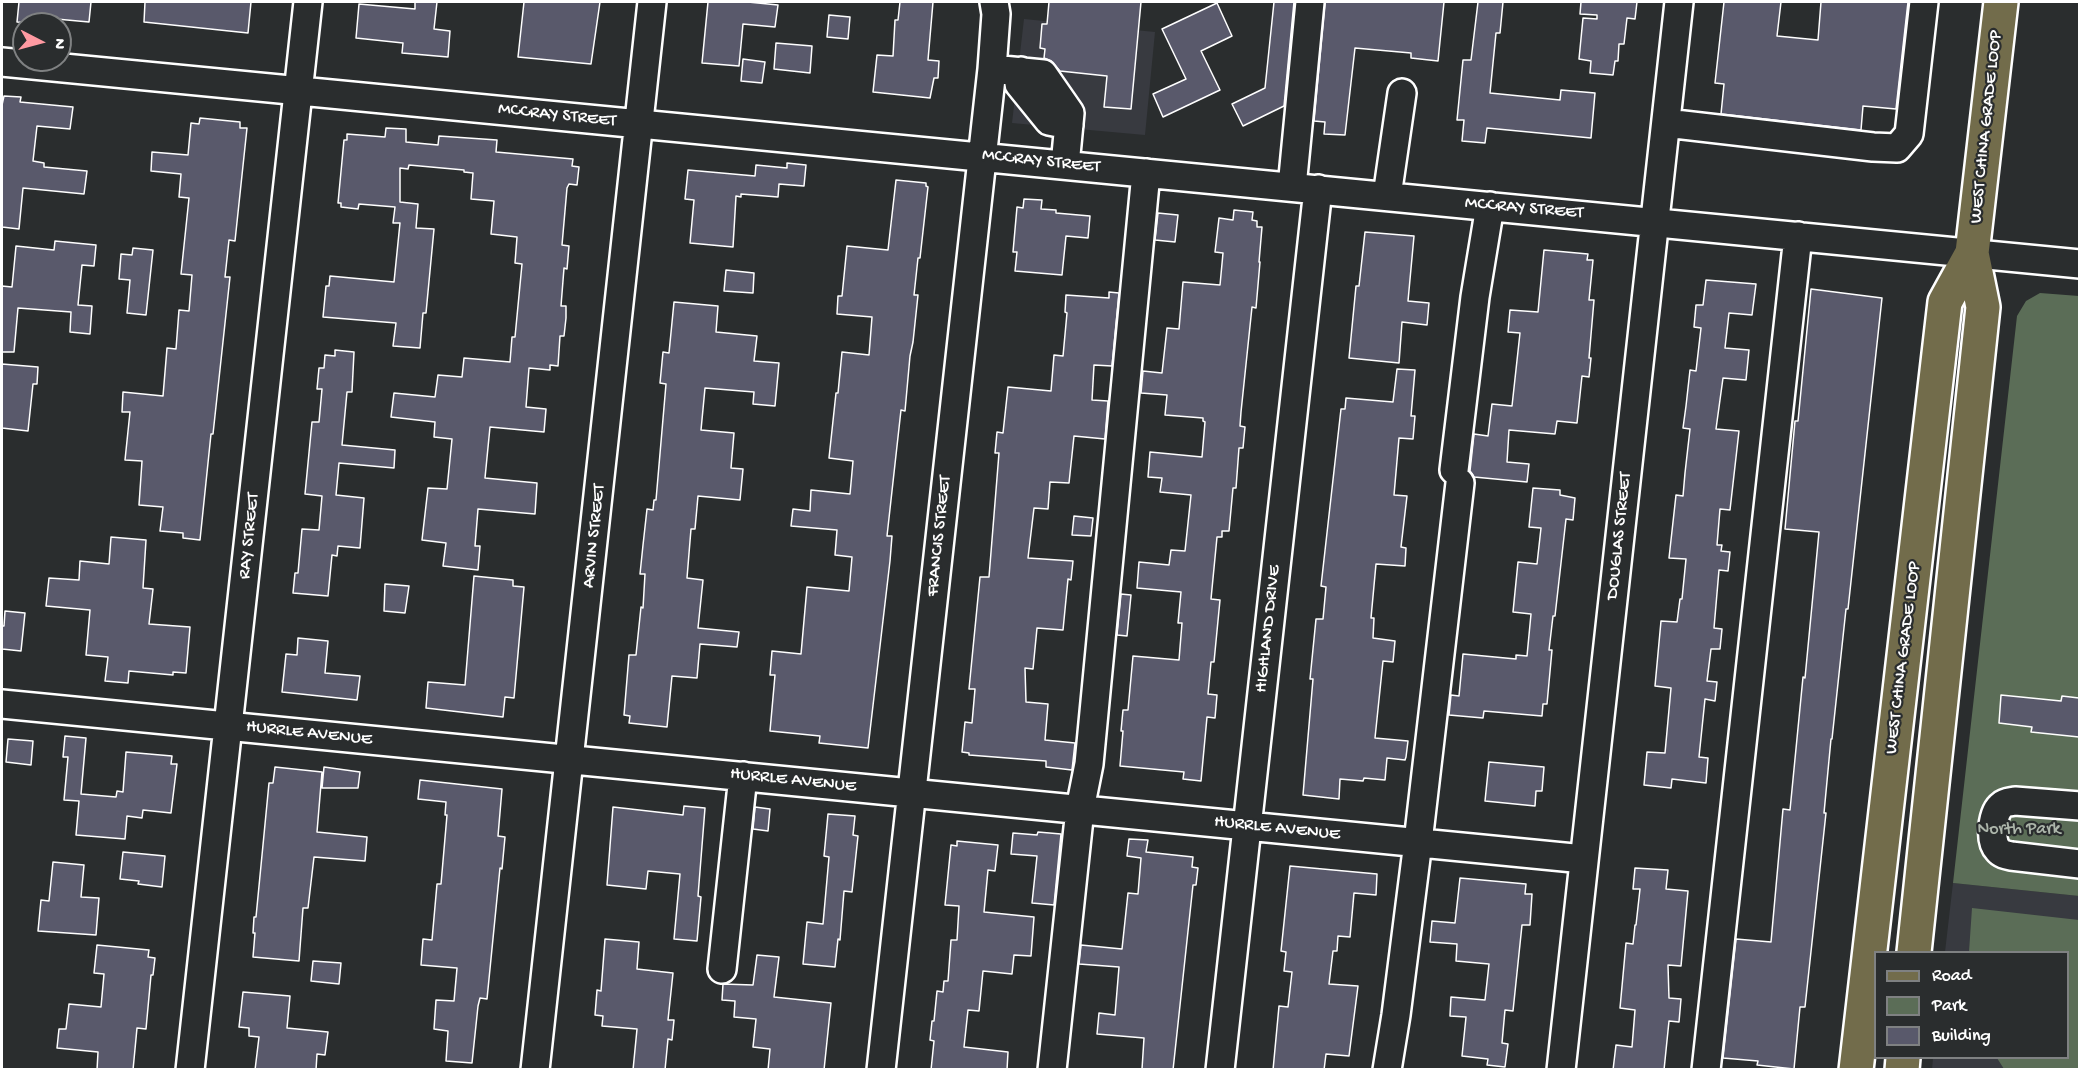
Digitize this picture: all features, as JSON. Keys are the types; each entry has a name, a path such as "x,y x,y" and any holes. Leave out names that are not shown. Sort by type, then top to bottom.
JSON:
{"main road":[{"name":"WEST CHINA GRADE LOOP","path":"1914,951 1983,307 1972,253 2001,2"},
{"name":"WEST CHINA GRADE LOOP","path":"1856,1070 1945,302 1972,253"}],"street":[{"name":"RAY STREET","path":"190,1070 308,2"},
{"name":"ARVIN STREET","path":"535,1070 571,759 652,2"},
{"name":"FRANCIS STREET","path":"881,1070 992,69 996,14 994,2"},
{"path":"1292,187 1310,2"},
{"name":"DOUGLAS STREET","path":"1561,1070 1679,2"},
{"path":"1666,123 1897,148 1909,135 1924,2"},
{"name":"MCCRAY STREET","path":"2,62 2079,264"},
{"path":"992,69 1043,75 1070,113 1065,165"},
{"path":"1387,196 1402,93"},
{"path":"1052,1070 1080,809 1089,764 1146,173"},
{"name":"HIGHLAND DRIVE","path":"1220,1070 1318,189"},
{"path":"1387,1070 1418,842 1475,297 1490,206"},
{"path":"1706,1070 1798,236"},
{"name":"HURRLE AVENUE","path":"2,704 1584,859"},
{"path":"722,969 743,776"},
{"path":"2079,806 2015,801 2005,803 1996,813 1993,840 1995,848 2000,853 2010,856 2079,864"}],"shaded area":[{"path":"1024,19 1155,32 1145,135 1012,123"},
{"path":"1953,883 2079,896 2079,1069 1932,1070 1933,1059 2069,1059 2069,951 1945,951"}],"green space":[{"name":"North Park","path":"2040,293 2079,296 2079,896 1953,883 2017,316 2026,301"},
{"path":"1972,908 2079,920 2079,1069 2004,1069 1998,1059 2069,1059 2069,951 1969,951"}],"building":[{"path":"19,2 91,2 89,22 72,20 72,12 18,12"},
{"path":"145,2 251,2 248,33 144,22"},
{"path":"415,2 437,2 434,29 450,31 448,57 402,53 403,43 356,38 359,4 415,9"},
{"path":"524,2 600,2 591,64 518,57"},
{"path":"708,2 778,5 775,27 743,24 739,66 702,63"},
{"path":"900,2 933,2 928,60 939,61 938,78 934,78 930,98 873,92 877,55 893,56 895,20 898,20"},
{"path":"1049,2 1141,2 1131,109 1104,107 1107,76 1060,71 1051,61 1044,58 1045,49 1040,48 1042,24 1047,24"},
{"path":"1274,2 1294,2 1284,106 1243,126 1232,104 1265,88"},
{"path":"1325,2 1444,2 1438,61 1411,58 1411,53 1355,48 1345,135 1324,134 1325,122 1314,121"},
{"path":"1478,2 1503,2 1500,33 1496,33 1490,93 1560,100 1561,90 1595,93 1591,138 1487,128 1485,143 1462,141 1464,120 1457,120 1463,60 1471,60"},
{"path":"1581,2 1637,2 1635,19 1627,18 1624,44 1619,44 1618,61 1615,61 1613,75 1590,73 1591,61 1579,59 1583,18 1597,19 1597,15 1580,14"},
{"path":"1724,2 1781,2 1777,36 1818,40 1821,2 1908,2 1896,109 1863,106 1861,130 1721,114 1724,84 1715,83"},
{"path":"1217,3 1232,36 1201,51 1220,90 1163,117 1153,94 1186,79 1162,29"},
{"path":"829,15 850,17 848,39 827,37"},
{"path":"776,43 812,46 810,73 774,69"},
{"path":"743,59 765,62 762,83 741,81"},
{"path":"4,96 21,97 20,102 73,107 70,129 37,126 33,161 44,163 44,167 87,171 84,194 23,188 19,229 2,227 2,105"},
{"path":"200,118 240,122 240,128 247,128 235,241 229,240 225,277 230,277 200,540 183,538 183,533 160,531 163,507 139,505 142,461 125,460 130,412 122,412 123,392 163,396 167,348 176,349 179,310 189,311 192,275 181,274 189,198 179,197 181,174 151,171 152,152 188,155 191,123 199,124"},
{"path":"386,128 406,129 406,142 438,145 439,136 497,140 496,152 573,159 572,166 579,167 577,185 569,184 567,188 562,245 569,246 567,269 564,268 561,306 566,306 566,318 564,336 560,336 558,366 550,365 550,370 529,368 526,407 546,409 544,432 490,427 485,478 537,483 535,514 478,509 475,546 480,546 478,570 443,566 446,543 422,540 428,488 447,489 452,439 434,437 435,422 391,417 394,393 435,397 438,375 462,377 464,358 510,362 512,337 515,337 522,264 515,263 517,237 491,234 494,201 471,199 473,173 464,172 464,170 409,165 408,169 400,168 400,202 418,204 416,228 434,229 426,313 423,313 420,348 393,346 396,323 323,317 326,286 329,286 330,276 394,282 400,223 393,223 395,207 359,204 358,209 341,207 341,203 338,203 344,140 347,140 347,134 385,137"},
{"path":"787,163 806,165 804,186 779,184 778,197 741,194 741,197 736,196 733,247 690,243 694,200 685,199 688,170 755,176 756,165 787,168"},
{"path":"896,180 926,183 928,187 914,295 918,295 905,411 901,410 887,536 892,536 890,561 868,748 819,743 820,736 770,731 775,675 770,675 772,651 801,654 807,587 849,591 852,557 835,555 837,530 791,526 793,509 810,511 811,490 850,494 853,461 829,458 836,393 838,393 842,352 869,355 872,317 837,314 838,296 842,296 847,246 888,250"},
{"path":"1024,199 1042,200 1041,209 1056,210 1056,213 1090,216 1088,238 1066,236 1062,275 1015,271 1017,252 1013,252 1017,207 1023,208"},
{"path":"1234,210 1253,212 1252,220 1257,221 1257,227 1262,227 1260,262 1256,308 1252,307 1241,412 1240,426 1245,427 1243,448 1239,448 1236,488 1233,488 1229,531 1222,531 1222,537 1217,537 1211,599 1220,600 1214,662 1211,662 1208,694 1217,695 1215,718 1207,717 1201,781 1183,779 1184,772 1120,766 1123,731 1121,731 1123,710 1128,710 1133,656 1179,660 1182,623 1178,623 1181,592 1137,588 1139,562 1169,565 1171,550 1185,551 1191,495 1160,492 1162,478 1148,477 1150,452 1202,457 1205,422 1203,418 1165,415 1167,395 1141,393 1143,371 1162,373 1167,328 1179,329 1183,282 1220,285 1223,253 1215,252 1219,218 1233,220"},
{"path":"1158,213 1178,215 1175,242 1155,240"},
{"path":"1365,232 1414,236 1408,301 1429,303 1427,325 1402,322 1399,363 1349,358 1356,286 1359,286"},
{"path":"55,241 96,245 94,266 82,265 78,305 92,306 90,334 70,332 71,312 18,308 14,352 2,352 2,286 12,287 16,246 54,250"},
{"path":"133,248 153,250 146,315 127,313 130,280 119,279 121,254 132,255"},
{"path":"1544,250 1588,254 1587,260 1593,260 1589,300 1594,300 1589,358 1591,358 1589,377 1582,376 1577,423 1557,421 1555,434 1509,430 1507,462 1529,464 1527,482 1474,477 1470,471 1474,434 1488,436 1492,404 1512,406 1520,333 1508,332 1510,310 1538,312"},
{"path":"726,270 754,273 753,293 724,291"},
{"path":"1706,280 1756,284 1752,315 1729,313 1725,348 1749,350 1746,380 1723,378 1716,429 1739,431 1730,510 1720,509 1717,545 1722,545 1721,551 1730,552 1728,571 1719,570 1714,628 1722,629 1720,649 1711,649 1707,681 1717,682 1715,701 1705,699 1699,757 1708,758 1706,783 1672,779 1671,788 1644,785 1647,752 1665,753 1671,688 1655,686 1661,621 1677,622 1680,599 1682,599 1686,559 1669,558 1676,495 1683,496 1690,429 1683,428 1690,370 1696,371 1701,328 1694,327 1696,305 1703,305"},
{"path":"1811,289 1882,298 1848,609 1846,609 1831,739 1824,813 1826,813 1805,1007 1800,1007 1794,1069 1757,1065 1758,1061 1723,1058 1736,939 1771,942 1783,809 1790,810 1819,532 1785,529"},
{"path":"1109,292 1119,293 1112,366 1094,365 1092,400 1108,401 1105,439 1074,436 1069,483 1050,482 1048,509 1034,508 1028,558 1073,561 1071,580 1068,579 1063,630 1037,628 1033,669 1025,668 1026,702 1048,704 1045,740 1075,743 1072,770 1046,767 1046,761 969,755 969,753 962,752 965,722 972,723 975,689 969,689 980,577 989,577 999,453 995,453 997,432 1003,433 1008,387 1051,391 1054,355 1063,356 1067,313 1065,312 1066,295 1109,298"},
{"path":"674,302 718,306 716,332 757,336 754,361 779,363 775,406 753,404 754,392 705,388 701,430 734,433 731,468 743,469 740,500 698,496 695,529 691,529 687,578 703,580 698,628 739,632 737,647 700,644 697,678 672,676 667,727 629,723 630,716 624,715 629,655 636,655 641,607 643,608 645,574 640,574 647,509 653,510 654,500 656,500 666,384 660,383 663,352 669,353"},
{"path":"335,350 354,352 352,392 347,392 342,445 395,450 394,468 339,463 336,495 364,498 360,548 338,546 337,556 332,555 328,596 293,593 295,573 298,573 302,529 319,530 322,496 305,494 312,422 319,422 322,389 317,389 319,368 324,368 325,355 335,356"},
{"path":"2,364 38,367 37,384 33,384 28,431 2,428"},
{"path":"1397,369 1415,370 1411,416 1415,416 1413,439 1399,438 1394,495 1407,496 1401,547 1406,548 1405,566 1376,564 1371,618 1374,618 1373,638 1395,641 1393,662 1383,661 1375,738 1408,741 1406,757 1405,760 1387,758 1385,780 1340,779 1339,799 1303,795 1313,679 1310,679 1316,619 1323,619 1326,587 1321,586 1341,409 1345,409 1346,398 1393,402"},
{"path":"1533,488 1560,490 1560,495 1575,498 1573,520 1566,519 1549,650 1552,650 1547,704 1543,704 1542,716 1484,711 1483,718 1449,715 1451,695 1459,696 1463,654 1516,659 1516,655 1527,656 1531,614 1513,612 1518,562 1537,564 1541,528 1529,527"},
{"path":"1074,516 1093,518 1091,536 1072,535"},
{"path":"111,537 146,540 143,588 153,589 149,624 190,627 186,673 173,672 173,675 129,671 128,683 105,681 108,657 86,655 90,610 46,606 49,578 79,580 80,561 109,564"},
{"path":"474,576 513,580 513,586 524,587 514,698 505,697 503,717 426,708 428,682 465,685"},
{"path":"385,584 409,586 405,613 384,611"},
{"path":"1121,594 1131,595 1127,636 1117,635"},
{"path":"5,611 25,613 21,651 2,649 2,626 4,626"},
{"path":"298,638 328,641 325,673 360,676 357,700 282,692 286,654 297,655"},
{"path":"2001,695 2061,701 2062,696 2079,698 2079,737 2031,732 2032,727 1999,723"},
{"path":"65,736 86,738 81,794 116,797 117,791 123,792 126,752 172,756 171,764 177,764 171,813 143,810 142,818 127,816 125,839 76,835 79,801 64,800 68,757 63,757"},
{"path":"8,739 33,741 31,765 6,762"},
{"path":"1489,762 1544,767 1542,791 1536,791 1535,806 1485,801"},
{"path":"275,767 322,772 317,832 367,837 365,861 314,857 308,908 303,908 299,961 253,957 254,917 256,917 269,783 273,783"},
{"path":"324,767 360,772 358,788 322,788"},
{"path":"420,780 502,789 498,836 505,837 502,869 500,868 487,999 480,998 478,1006 472,1063 446,1061 448,1031 434,1029 436,1000 454,1001 457,968 421,965 423,939 432,940 437,884 441,884 447,815 445,815 446,802 418,799"},
{"path":"684,806 705,808 697,941 674,939 680,874 648,871 646,889 607,885 613,807 683,815"},
{"path":"755,807 770,809 768,831 753,829"},
{"path":"828,814 855,816 853,835 858,836 852,892 844,891 835,967 803,964 807,922 823,924 829,857 824,856"},
{"path":"1038,832 1061,834 1054,905 1032,903 1037,856 1011,854 1013,833 1037,835"},
{"path":"1129,839 1148,840 1146,852 1193,857 1192,867 1198,868 1196,885 1193,885 1173,1070 1142,1069 1144,1038 1097,1034 1099,1013 1115,1015 1119,967 1079,964 1081,945 1122,949 1128,893 1138,894 1141,858 1127,856"},
{"path":"957,841 998,845 995,871 988,870 984,912 1034,917 1031,956 1014,955 1012,974 983,971 979,1011 968,1010 964,1047 1008,1052 1007,1070 931,1070 934,1041 930,1040 937,991 943,992 944,981 948,981 951,940 957,940 959,906 945,905 951,845 957,846"},
{"path":"123,852 165,856 162,887 120,879"},
{"path":"53,862 84,865 81,897 99,898 96,935 38,931 41,900 49,901"},
{"path":"1290,866 1377,874 1376,895 1354,893 1350,937 1338,936 1337,951 1333,951 1329,984 1358,986 1349,1056 1326,1054 1324,1070 1273,1070 1279,1006 1288,1007 1292,972 1284,971 1286,952 1281,951"},
{"path":"1635,868 1668,870 1666,889 1688,891 1681,966 1668,965 1669,998 1681,999 1679,1022 1669,1021 1664,1070 1613,1070 1616,1045 1632,1047 1635,1010 1620,1008 1626,943 1633,944 1640,889 1633,889"},
{"path":"1460,878 1526,884 1525,894 1532,894 1530,925 1522,925 1513,1011 1505,1010 1502,1043 1508,1044 1505,1067 1487,1065 1488,1059 1462,1056 1466,1017 1450,1016 1451,997 1485,1000 1489,964 1456,961 1457,944 1430,942 1432,921 1455,923"},
{"path":"605,939 639,942 637,969 673,973 668,1020 674,1020 672,1040 668,1039 665,1070 633,1070 637,1029 602,1026 603,1016 595,1015 597,990 601,991"},
{"path":"97,945 149,950 148,957 155,958 153,975 151,975 146,1029 137,1028 133,1070 97,1070 98,1052 57,1048 59,1029 66,1029 69,1004 101,1007 104,974 94,973"},
{"path":"757,955 779,957 774,997 831,1003 824,1070 768,1070 770,1049 753,1047 756,1019 734,1017 735,1001 722,1000 723,984 753,985"},
{"path":"313,961 341,963 339,984 311,981"},
{"path":"243,992 290,996 287,1028 328,1032 325,1055 317,1054 316,1070 255,1070 259,1037 249,1036 249,1028 239,1027"}]}
